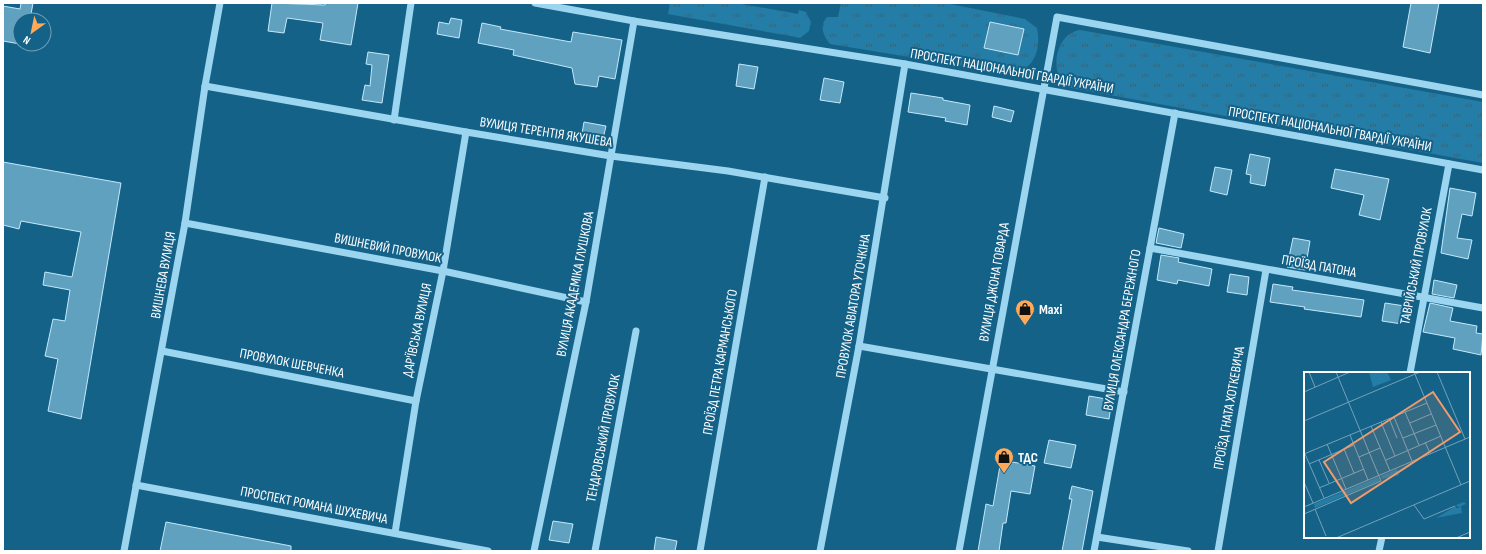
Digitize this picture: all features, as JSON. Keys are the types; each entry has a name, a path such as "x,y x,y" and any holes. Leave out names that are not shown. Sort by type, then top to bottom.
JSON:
{"street":[{"name":"ВИШНЕВА ВУЛИЦЯ","path":"124,551 185,223 205,86 220,3"},
{"path":"394,120 411,3"},
{"name":"ПРОСПЕКТ НАЦІОНАЛЬНОЇ ГВАРДІЇ УКРАЇНИ","path":"535,3 634,21 813,48 905,64 1043,91 1175,113 1483,170"},
{"name":"ВУЛИЦЯ ДЖОНА ГОВАРДА","path":"959,551 991,369 1057,17 1483,95"},
{"name":"ВУЛИЦЯ АКАДЕМІКА ГЛУШКОВА","path":"534,551 586,302 634,21"},
{"name":"ПРОВУЛОК АВІАТОРА УТОЧКІНА","path":"820,551 859,346 885,198 905,64"},
{"name":"ВУЛИЦЯ ТЕРЕНТІЯ ЯКУШЕВА","path":"205,86 394,120 611,156 765,177 885,198"},
{"name":"ВУЛИЦЯ ОЛЕКСАНДРА БЕРЕЖНОГО","path":"1094,551 1175,113"},
{"name":"ДАР'ЇВСЬКА ВУЛИЦЯ","path":"395,533 416,401 443,271 466,132"},
{"name":"ТАВРІЙСЬКИЙ ПРОВУЛОК","path":"1410,372 1449,164"},
{"name":"ПРОЇЗД ПЕТРА КАРМАНСЬКОГО","path":"700,551 765,177"},
{"name":"ВИШНЕВИЙ ПРОВУЛОК","path":"185,223 443,271 586,302"},
{"name":"ПРОЇЗД ПАТОНА","path":"1150,248 1483,308"},
{"name":"ПРОЇЗД ГНАТА ХОТКЕВИЧА","path":"1218,551 1266,270"},
{"name":"ТЕНДРОВСЬКИЙ ПРОВУЛОК","path":"595,551 636,331"},
{"path":"859,346 1124,392"},
{"name":"ПРОВУЛОК ШЕВЧЕНКА","path":"162,351 416,401"},
{"name":"ПРОСПЕКТ РОМАНА ШУХЕВИЧА","path":"136,484 488,551"},
{"path":"1097,537 1188,551"},
{"path":"1380,551 1382,538"}],"green space":[{"path":"670,3 736,3 798,14 799,10 806,12 811,22 809,31 800,38 668,14"},
{"path":"841,3 945,3 1025,19 1037,28 1038,45 1033,60 1029,65 1023,70 1007,73 830,44 825,37 823,24 827,17 838,17"},
{"path":"1080,30 1483,102 1483,163 1066,87 1058,72 1056,63 1057,54 1065,38"}],"building":[{"path":"21,3 33,3 31,12 12,12 12,43 3,41 3,6 20,9"},
{"path":"272,3 325,5 326,3 358,3 351,45 320,40 323,23 287,18 284,33 268,31"},
{"path":"1411,3 1439,3 1430,53 1403,47"},
{"path":"451,18 462,20 459,38 437,34 439,22 449,24"},
{"path":"990,22 1024,29 1018,55 984,48"},
{"path":"482,23 501,27 500,29 571,42 573,32 622,40 615,79 599,76 597,87 575,84 572,68 513,55 514,50 478,43"},
{"path":"368,52 389,55 382,103 362,100 365,85 370,86 372,65 366,64"},
{"path":"739,64 758,67 754,89 736,86"},
{"path":"824,78 844,82 840,103 820,100"},
{"path":"911,93 943,98 943,100 970,105 967,125 945,121 946,118 908,112"},
{"path":"994,106 1014,111 1011,122 992,117"},
{"path":"584,122 606,126 602,143 581,139"},
{"path":"1250,154 1270,158 1265,186 1250,183 1251,175 1246,174"},
{"path":"3,162 121,183 81,419 48,411 58,359 45,356 53,319 65,321 70,290 43,285 45,272 72,277 81,232 21,221 19,229 3,225"},
{"path":"1215,167 1232,170 1227,195 1210,191"},
{"path":"1335,169 1389,179 1380,220 1359,215 1364,195 1331,188"},
{"path":"1450,188 1476,193 1472,216 1462,214 1457,238 1472,240 1468,259 1441,253"},
{"path":"1159,228 1184,234 1181,248 1156,243"},
{"path":"1293,238 1310,241 1305,270 1287,267"},
{"path":"1161,255 1179,258 1178,262 1212,269 1209,286 1178,280 1177,284 1157,280"},
{"path":"1230,274 1249,277 1247,295 1227,292"},
{"path":"1434,280 1457,285 1454,298 1432,294"},
{"path":"1273,284 1293,287 1292,290 1364,300 1361,317 1304,309 1305,307 1270,302"},
{"path":"1385,303 1405,306 1402,324 1382,321"},
{"path":"1430,303 1453,308 1450,321 1477,326 1476,333 1483,334 1481,355 1453,349 1455,338 1423,332"},
{"path":"1089,396 1112,400 1109,419 1086,415"},
{"path":"1049,440 1076,445 1071,468 1044,463"},
{"path":"1001,460 1035,466 1030,494 1011,491 1006,523 1003,523 999,551 978,551 986,504 993,506"},
{"path":"1072,486 1093,491 1082,551 1062,551 1072,499 1069,499"},
{"path":"553,521 573,524 569,543 549,540"},
{"path":"166,522 291,546 291,551 160,551"},
{"path":"656,537 677,541 675,551 654,551"}],"place":[{"name":"Maxi","path":"1025,326"},
{"name":"ТДС","path":"1004,474"}]}
